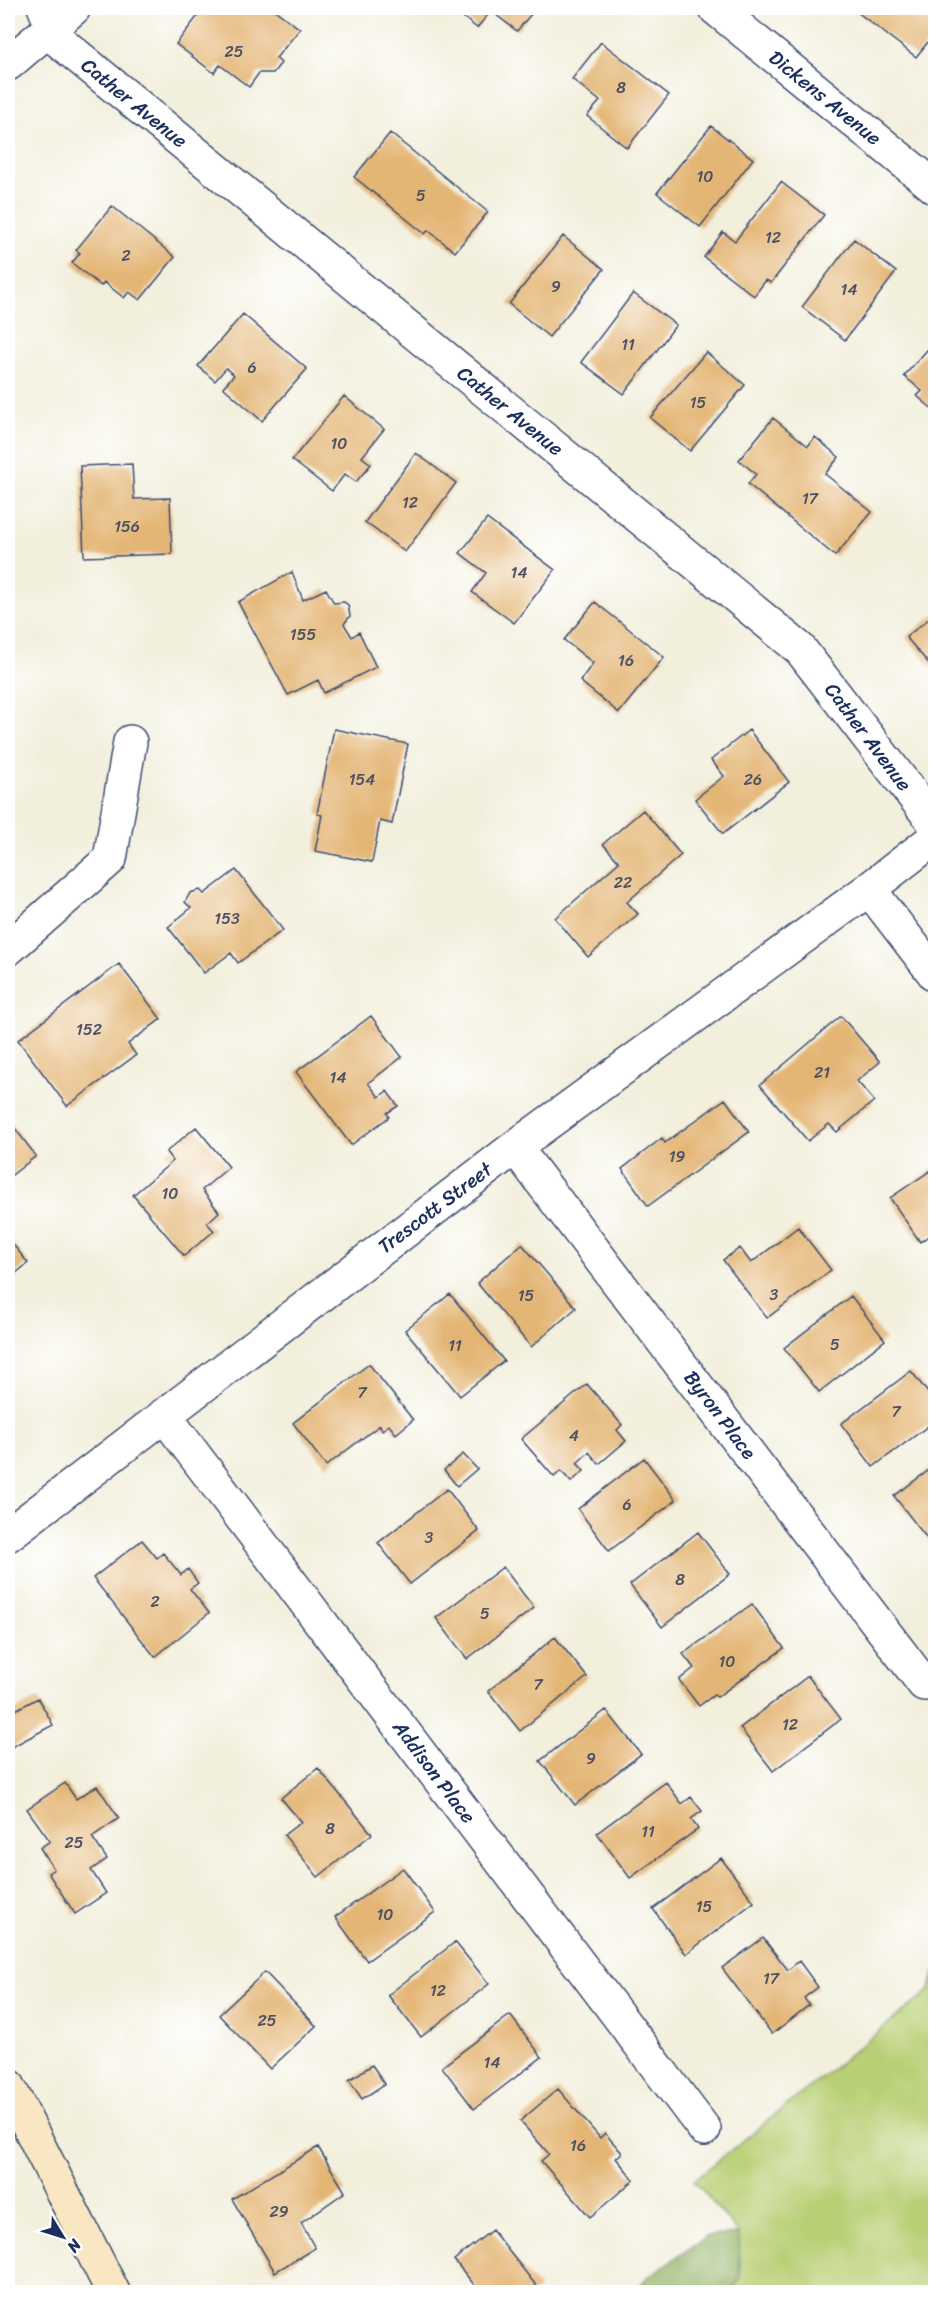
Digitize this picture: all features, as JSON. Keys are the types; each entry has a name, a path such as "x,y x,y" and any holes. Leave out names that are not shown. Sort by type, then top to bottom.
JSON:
{"main road":[{"path":"8,2085 113,2292"}],"street":[{"path":"8,64 43,20 74,8"},
{"name":"Dickens Avenue","path":"715,8 936,188"},
{"name":"Cather Avenue","path":"43,20 800,648 936,825"},
{"path":"8,950 110,859 130,742"},
{"name":"Trescott Street","path":"8,1535 515,1147 869,890 936,837"},
{"path":"869,890 936,976"},
{"name":"Byron Place","path":"515,1147 924,1684"},
{"name":"Addison Place","path":"164,1415 704,2128"}],"green space":[{"path":"935,1971 935,2292 730,2292 740,2279 739,2234 694,2180 929,1991"},
{"path":"739,2234 740,2279 730,2292 636,2292 645,2279 707,2236"}],"building":[{"path":"204,8 272,8 300,29 276,58 281,63 273,73 259,73 249,87 220,65 214,73 176,44"},
{"path":"451,8 536,8 517,31 491,11 477,28"},
{"path":"852,8 936,8 936,32 916,57"},
{"path":"601,42 669,95 627,148 587,116 600,101 572,79"},
{"path":"711,126 753,159 700,227 657,193"},
{"path":"390,133 488,212 455,252 428,230 425,234 354,177"},
{"path":"781,182 824,215 771,283 766,280 754,296 704,257 723,232 735,241"},
{"path":"112,206 175,257 140,300 129,292 124,298 104,282 101,286 72,263 80,253 76,250"},
{"path":"563,236 604,269 549,337 509,304"},
{"path":"854,239 896,272 845,340 802,307"},
{"path":"633,293 676,325 624,394 581,362"},
{"path":"243,314 307,369 262,421 223,387 234,375 226,368 215,381 198,366"},
{"path":"936,340 936,412 917,396 922,391 904,376"},
{"path":"706,352 745,385 690,451 650,418"},
{"path":"344,396 384,429 362,457 371,464 356,482 345,474 332,491 292,460"},
{"path":"773,418 808,446 815,437 839,457 825,474 872,512 835,556 748,484 756,474 739,460"},
{"path":"416,453 456,483 405,552 365,522"},
{"path":"132,464 134,499 170,498 172,554 84,557 80,466"},
{"path":"487,519 555,570 514,623 472,592 486,573 460,553"},
{"path":"292,572 303,600 326,589 334,603 344,602 348,605 350,616 344,624 352,637 359,632 376,667 324,693 318,680 288,695 238,602"},
{"path":"595,602 664,657 619,713 580,681 593,663 564,640"},
{"path":"936,613 936,672 906,637"},
{"path":"334,729 408,744 392,824 380,821 372,862 315,851 322,815 317,814"},
{"path":"749,730 789,782 723,834 695,799 724,776 711,760"},
{"path":"643,810 681,855 627,902 638,914 588,957 555,918 619,862 603,844"},
{"path":"236,870 283,930 238,963 231,953 204,973 168,927 191,908 185,902 190,893 200,890 204,894"},
{"path":"119,964 161,1019 128,1044 136,1055 67,1106 18,1040"},
{"path":"371,1016 402,1057 368,1083 379,1097 387,1091 398,1106 387,1113 389,1117 351,1145 296,1072"},
{"path":"841,1016 880,1062 857,1081 874,1101 837,1132 829,1124 808,1141 760,1085"},
{"path":"725,1099 749,1132 648,1206 622,1169 662,1138 665,1143"},
{"path":"8,1119 36,1156 8,1178"},
{"path":"196,1127 229,1167 202,1190 219,1212 207,1223 214,1231 184,1256 133,1195 173,1161 166,1152"},
{"path":"936,1167 936,1232 920,1242 890,1198"},
{"path":"798,1227 831,1270 767,1318 723,1260 740,1248 751,1263"},
{"path":"8,1238 28,1263 8,1280"},
{"path":"522,1244 576,1308 531,1347 477,1283"},
{"path":"450,1294 504,1361 460,1396 405,1330"},
{"path":"851,1296 885,1340 819,1392 784,1348"},
{"path":"369,1364 413,1420 396,1434 389,1425 382,1430 380,1425 326,1466 293,1423"},
{"path":"911,1371 936,1403 936,1420 873,1467 841,1424"},
{"path":"587,1384 622,1425 617,1430 626,1441 599,1464 589,1452 577,1463 584,1471 571,1482 561,1471 554,1477 521,1439"},
{"path":"463,1454 477,1469 457,1486 444,1470"},
{"path":"644,1458 676,1500 609,1551 578,1509"},
{"path":"936,1465 936,1540 934,1538 929,1541 894,1496"},
{"path":"447,1489 479,1531 410,1584 378,1543"},
{"path":"698,1532 730,1574 662,1627 630,1585"},
{"path":"142,1540 157,1558 163,1553 181,1575 188,1569 198,1583 190,1589 209,1613 155,1657 93,1578"},
{"path":"503,1567 534,1608 467,1659 436,1618"},
{"path":"752,1604 784,1648 717,1697 714,1695 699,1706 679,1680 694,1668 683,1654"},
{"path":"555,1637 587,1677 520,1731 488,1691"},
{"path":"808,1676 841,1719 773,1771 740,1728"},
{"path":"38,1698 53,1725 8,1749 8,1714"},
{"path":"606,1710 641,1754 575,1805 540,1761"},
{"path":"318,1768 372,1834 318,1877 284,1835 301,1822 281,1798"},
{"path":"666,1782 682,1804 691,1797 702,1811 691,1819 698,1829 630,1878 597,1833"},
{"path":"65,1783 76,1799 97,1786 119,1818 92,1837 107,1859 91,1870 106,1893 75,1914 48,1873 54,1869 40,1848 50,1841 27,1809"},
{"path":"721,1858 754,1902 686,1954 653,1909"},
{"path":"403,1868 435,1912 367,1961 335,1917"},
{"path":"763,1938 788,1970 799,1961 818,1987 804,1998 809,2005 772,2034 722,1968"},
{"path":"455,1942 489,1984 421,2037 388,1995"},
{"path":"265,1972 316,2026 270,2069 219,2015"},
{"path":"510,2015 542,2057 474,2109 442,2067"},
{"path":"372,2065 385,2084 362,2099 349,2080"},
{"path":"558,2089 600,2138 605,2133 622,2153 616,2158 634,2180 590,2217 541,2161 549,2154 520,2121"},
{"path":"318,2147 345,2192 301,2223 315,2248 275,2272 232,2199"},
{"path":"492,2230 539,2289 534,2292 480,2292 454,2260"}]}
